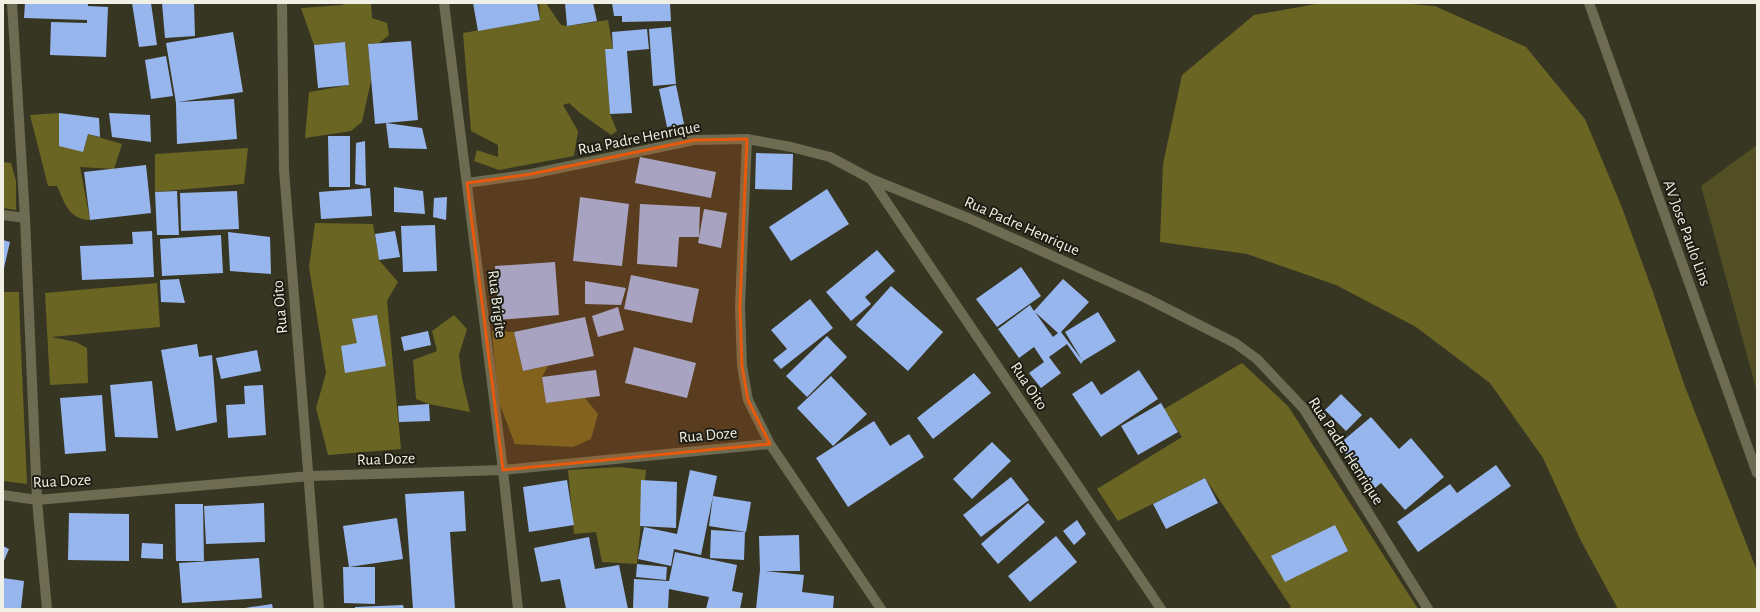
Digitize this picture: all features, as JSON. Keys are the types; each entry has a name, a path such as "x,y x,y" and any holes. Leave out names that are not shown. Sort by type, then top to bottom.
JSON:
{"street":[{"path":"12,3 25,218 38,500 47,609"},
{"name":"Rua Oito","path":"282,3 284,170 310,476 319,609"},
{"name":"Rua Brigite","path":"444,3 503,470 518,609"},
{"name":"AV Jose Paulo Lins","path":"1589,3 1757,472"},
{"path":"747,139 740,306 742,366 748,400 770,444 881,609"},
{"name":"Rua Padre Henrique","path":"467,183 531,174 694,140 747,139 791,147 830,157 871,179 968,218 1146,298 1235,343 1257,359 1304,410 1428,609"},
{"name":"Rua Oito","path":"871,179 1161,609"},
{"path":"3,215 25,218"},
{"name":"Rua Doze","path":"3,494 38,500 310,476 503,470 770,444"}],"highlighted area":[{"path":"747,139 740,306 742,366 748,400 770,444 503,470 467,183 531,174 694,140"}],"shaded area":[{"path":"344,3 371,3 372,18 387,23 389,35 379,43 368,44 371,81 362,122 351,131 305,138 309,92 349,85 345,42 314,45 301,8 343,5"},
{"path":"539,3 546,3 561,25 567,26 608,20 613,49 605,49 610,114 617,131 611,135 580,113 569,103 563,105 578,131 574,156 499,170 474,161 477,150 498,157 498,145 471,131 463,33 540,20"},
{"path":"1321,3 1400,3 1435,6 1526,47 1585,119 1621,205 1653,292 1684,384 1757,571 1757,609 1618,609 1581,541 1543,458 1490,383 1416,327 1336,285 1247,254 1160,242 1163,164 1182,75 1254,15"},
{"path":"59,113 59,146 84,148 88,134 122,144 114,169 80,167 90,220 77,217 72,213 65,204 57,186 48,186 30,115"},
{"path":"1757,145 1757,392 1701,186"},
{"path":"248,148 244,184 155,192 155,154"},
{"path":"3,162 11,163 16,181 16,210 3,208"},
{"path":"315,223 373,224 379,260 398,282 387,301 401,449 328,455 316,408 326,373 309,267"},
{"path":"157,283 160,327 51,337 76,342 87,348 88,383 50,385 45,293"},
{"path":"3,292 19,292 27,484 3,481"},
{"path":"454,315 467,329 459,355 462,378 470,412 429,404 416,399 413,360 437,351 432,331"},
{"path":"492,331 514,332 523,371 548,366 542,377 546,403 585,398 598,414 591,439 573,447 515,444 498,400"},
{"path":"1242,363 1288,406 1418,609 1288,609 1291,607 1205,478 1118,521 1097,489 1182,437 1164,409"},
{"path":"620,467 646,470 637,564 602,562 596,532 574,534 568,470"}],"building":[{"path":"25,3 88,3 88,6 108,7 106,57 50,55 51,22 87,23 87,20 24,18"},
{"path":"132,3 151,3 157,45 139,47"},
{"path":"162,3 194,3 195,36 165,38"},
{"path":"473,3 537,3 540,20 478,31"},
{"path":"565,3 593,3 597,21 567,26"},
{"path":"612,3 670,3 671,21 622,22 622,16 614,16"},
{"path":"671,27 676,84 653,86 649,29"},
{"path":"647,29 649,49 627,51 632,113 610,114 605,49 613,49 612,32"},
{"path":"233,32 243,92 178,102 234,99 237,139 177,144 176,103 166,43"},
{"path":"411,41 418,120 375,124 368,44"},
{"path":"345,42 349,85 318,88 314,45"},
{"path":"166,56 173,96 151,99 145,60"},
{"path":"676,85 684,124 667,127 659,89"},
{"path":"59,113 99,118 100,137 88,134 83,152 59,146"},
{"path":"109,113 150,115 151,142 112,137"},
{"path":"386,123 422,128 427,149 389,148"},
{"path":"328,136 350,136 350,187 329,187"},
{"path":"365,141 366,186 355,184 356,143"},
{"path":"756,153 793,154 792,190 755,189"},
{"path":"640,157 716,172 711,198 635,183"},
{"path":"146,165 151,213 90,220 84,172"},
{"path":"394,187 423,191 425,214 394,212"},
{"path":"370,188 372,216 321,219 319,192"},
{"path":"827,189 849,224 791,261 769,227"},
{"path":"177,191 179,235 157,235 155,192"},
{"path":"237,191 239,229 181,231 180,193"},
{"path":"447,197 446,220 433,217 434,198"},
{"path":"580,197 629,204 622,266 573,261"},
{"path":"640,204 700,207 699,237 679,237 677,267 637,264"},
{"path":"704,209 727,213 721,248 698,243"},
{"path":"435,225 437,271 403,272 401,226"},
{"path":"152,231 154,277 82,280 80,246 133,244 132,232"},
{"path":"395,231 400,257 379,260 375,234"},
{"path":"228,232 270,237 271,274 230,271"},
{"path":"221,235 223,273 162,276 160,239"},
{"path":"3,240 10,242 4,268 3,268"},
{"path":"877,250 895,271 865,297 871,304 851,321 826,292"},
{"path":"555,262 559,315 499,320 495,266"},
{"path":"1021,267 1041,296 997,327 976,299"},
{"path":"631,275 699,289 692,323 624,309"},
{"path":"179,279 185,303 161,302 160,280"},
{"path":"1063,279 1089,302 1061,332 1082,360 1065,332 1098,312 1116,341 1083,361 1081,364 1067,344 1049,357 1061,373 1041,388 1029,373 1044,362 1034,347 1019,358 998,329 1030,305 1034,311","holes":["1035,312 1058,333 1053,337"]},
{"path":"585,281 626,288 621,305 585,304"},
{"path":"891,286 943,332 908,371 856,325"},
{"path":"810,299 833,328 781,369 773,360 787,349 771,330"},
{"path":"618,307 624,330 598,337 592,316"},
{"path":"377,315 386,366 345,373 341,346 357,343 352,319"},
{"path":"585,317 594,356 523,371 514,332"},
{"path":"428,331 431,345 404,351 401,337"},
{"path":"827,336 847,357 807,397 786,376"},
{"path":"197,344 199,357 212,355 217,422 176,431 161,350"},
{"path":"634,347 696,363 687,398 625,383"},
{"path":"257,350 261,371 221,379 216,358"},
{"path":"596,370 600,396 546,403 542,377"},
{"path":"1139,370 1158,399 1101,437 1072,394 1092,381 1101,395"},
{"path":"974,373 991,393 933,439 917,418"},
{"path":"831,376 867,414 833,446 797,408"},
{"path":"152,381 158,438 115,437 110,385"},
{"path":"263,385 266,435 228,438 226,405 245,404 244,386"},
{"path":"1341,394 1362,415 1346,431 1325,410"},
{"path":"102,395 106,451 65,454 60,398"},
{"path":"1161,403 1178,432 1138,455 1121,426"},
{"path":"429,404 430,421 399,422 398,406"},
{"path":"1371,417 1399,449 1411,438 1444,477 1405,510 1381,483 1375,488 1338,445"},
{"path":"874,421 890,446 909,434 924,457 848,507 816,458"},
{"path":"992,442 1011,461 972,499 953,479"},
{"path":"1496,465 1511,486 1418,552 1397,522 1450,484 1457,493"},
{"path":"690,470 717,476 701,555 674,549 671,566 638,559 644,527 677,534"},
{"path":"1011,477 1029,500 981,537 963,515"},
{"path":"1205,478 1218,503 1166,529 1153,504"},
{"path":"567,480 574,525 529,532 523,487"},
{"path":"641,480 677,482 676,528 640,526"},
{"path":"464,491 466,531 450,532 455,609 413,609 405,494"},
{"path":"713,496 751,502 746,532 709,526"},
{"path":"264,503 265,542 206,544 204,506"},
{"path":"1028,503 1045,522 998,564 981,544"},
{"path":"175,504 203,504 204,561 176,561"},
{"path":"69,513 129,514 129,561 68,560"},
{"path":"397,518 403,559 349,567 343,526"},
{"path":"1077,520 1086,534 1074,545 1063,531"},
{"path":"1335,525 1348,551 1285,582 1271,556"},
{"path":"711,530 745,532 744,560 710,558"},
{"path":"799,535 800,571 765,571 804,575 802,592 834,596 833,609 756,609 760,570 759,536"},
{"path":"1056,536 1077,562 1030,602 1008,576"},
{"path":"589,537 595,569 619,565 628,609 566,609 560,579 541,582 534,548"},
{"path":"142,543 163,544 163,559 141,558"},
{"path":"3,546 9,549 3,563"},
{"path":"675,552 737,565 732,591 743,593 740,609 706,609 709,597 669,589 668,609 633,609 634,579 669,581"},
{"path":"259,558 262,598 182,603 179,563"},
{"path":"637,564 667,567 666,580 636,577"},
{"path":"343,567 375,567 375,604 344,603"},
{"path":"3,578 24,581 21,609 3,609"},
{"path":"272,604 273,609 245,609 245,608"},
{"path":"403,605 404,609 355,609 355,607"}]}
